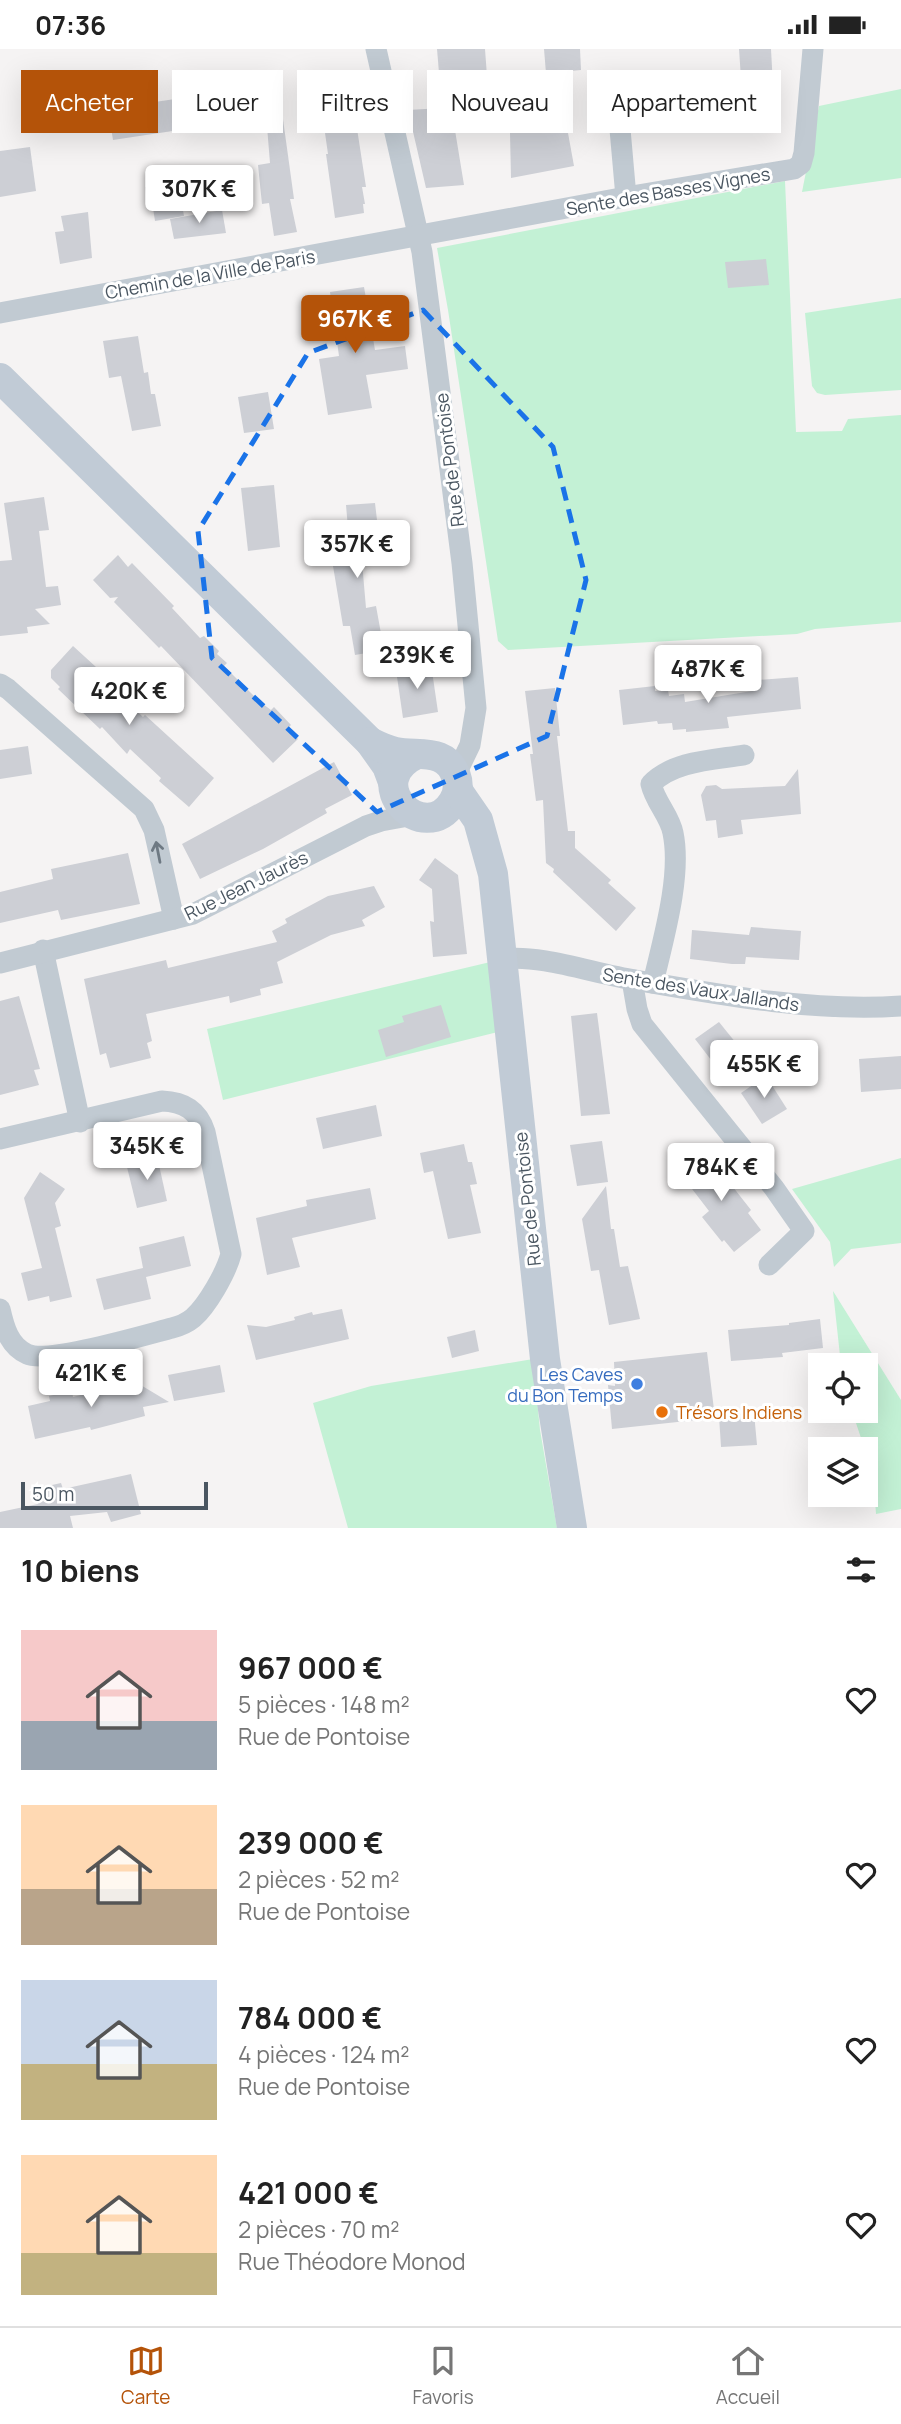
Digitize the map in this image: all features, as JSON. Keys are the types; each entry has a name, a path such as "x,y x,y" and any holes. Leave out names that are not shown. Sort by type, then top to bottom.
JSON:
{"main road":[{"path":"0,378 370,742 387,765 408,803 458,828 478,847 492,868"},
{"path":"370,742 394,752 425,754 451,765 457,783 455,799 445,811 408,803"},
{"path":"408,803 401,765 425,754"},
{"name":"Rue de Pontoise","path":"457,783 478,820 492,868 545,1359 572,1528"}],"street":[{"name":"Rue de Pontoise","path":"376,49 419,236 450,466 476,708 470,745 457,783"},
{"name":"Sente des Basses Vignes","path":"419,236 794,169 801,164 813,49"},
{"path":"620,133 626,197"},
{"name":"Chemin de la Ville de Paris","path":"0,313 419,236"},
{"path":"0,684 23,701 144,809 154,830 174,919"},
{"path":"425,754 449,748 458,740 476,708"},
{"path":"744,755 681,766 661,773 651,784 654,796 673,832 675,879 642,981 636,1009 642,1024 774,1188 804,1231 769,1265"},
{"name":"Rue Jean Jaurès","path":"0,963 193,913 408,803"},
{"path":"43,950 80,1122"},
{"name":"Sente des Vaux Jallands","path":"503,959 524,958 642,981 802,1005 901,1006"},
{"path":"0,1139 162,1101 183,1104 191,1109 205,1132 230,1245 229,1263 198,1313 185,1324 60,1355 33,1357 24,1353 9,1337 0,1309"}],"highlighted area":[{"path":"423,310 553,447 586,580 547,736 377,812 212,658 198,531 308,353"}],"green space":[{"path":"901,89 901,178 802,192 819,106"},
{"path":"785,181 796,432 842,431 848,419 901,415 901,622 815,629 797,634 508,650 498,641 437,248"},
{"path":"901,298 901,390 825,395 817,393 812,386 805,313"},
{"path":"503,959 510,1029 223,1100 207,1029"},
{"path":"901,1158 901,1243 851,1249 834,1267 830,1242 792,1189"},
{"path":"833,1291 872,1353 840,1353"},
{"path":"533,1359 540,1430 557,1528 348,1528 313,1403 371,1386"},
{"path":"878,1363 901,1400 901,1509 876,1514 878,1437 861,1437 856,1423 878,1423"}],"building":[{"path":"437,49 485,49 487,70 439,70"},
{"path":"544,49 580,49 581,70 546,70"},
{"path":"739,49 771,49 772,70 740,70"},
{"path":"172,99 172,131 113,140 112,133 158,133 158,102"},
{"path":"427,109 427,133 455,133 464,185 426,188 413,132 413,110"},
{"path":"283,119 294,199 290,199 297,232 274,236 269,203 262,204 258,165 270,163 268,133 283,133"},
{"path":"325,133 358,133 366,187 362,187 364,213 335,218"},
{"path":"510,133 568,133 574,166 511,178"},
{"path":"30,147 36,191 0,197 0,151"},
{"path":"178,180 184,216 155,221 153,208 148,209 145,187 150,187 149,184"},
{"path":"222,210 226,233 174,239 170,219"},
{"path":"88,212 92,258 60,264 55,232 64,231 61,216"},
{"path":"766,259 769,285 728,288 725,262"},
{"path":"364,287 375,350 405,346 408,369 366,375 372,408 328,415 319,359 339,356 330,292"},
{"path":"138,336 144,373 148,372 151,394 155,394 161,426 132,431 121,376 109,378 103,341"},
{"path":"268,392 274,429 244,433 238,397"},
{"path":"274,485 280,547 248,551 241,488"},
{"path":"44,497 49,530 39,531 46,587 58,586 61,605 35,609 50,624 27,627 28,633 0,636 0,561 12,560 4,503"},
{"path":"375,503 379,537 360,539 366,608 376,606 384,650 355,655 350,626 343,626 329,542 349,540 346,505"},
{"path":"118,555 128,567 132,563 174,606 172,608 200,638 204,636 219,651 217,654 227,663 224,666 259,701 271,710 274,707 291,725 288,728 298,739 273,763 161,646 159,648 114,602 118,597 110,598 93,580"},
{"path":"73,646 96,667 93,670 143,717 145,715 214,778 189,807 159,781 161,778 130,749 127,754 102,727 100,729 58,689 60,687 51,678 51,670"},
{"path":"431,664 438,712 403,718 396,670"},
{"path":"798,677 801,709 727,717 729,728 686,732 686,729 673,730 672,723 658,724 657,721 623,725 619,690 655,686 655,691 668,690 669,696 684,694 685,702 758,690 757,680"},
{"path":"555,688 560,736 557,736 568,831 575,831 575,848 611,880 608,883 636,908 616,931 546,863 543,800 536,801 525,691"},
{"path":"28,746 32,774 0,779 0,750"},
{"path":"334,762 352,795 325,809 327,813 263,849 200,879 182,844"},
{"path":"798,769 801,814 741,820 743,834 718,838 716,820 706,821 701,795 706,786 716,785 722,789 785,786"},
{"path":"128,853 140,904 61,920 58,910 0,923 0,892 53,879 51,869"},
{"path":"435,858 458,875 467,954 433,957 430,921 434,922 432,889 419,880"},
{"path":"374,886 385,907 362,920 365,926 331,935 277,962 283,983 260,989 261,995 230,1003 229,996 146,1014 152,1041 147,1043 151,1058 110,1068 106,1053 100,1055 84,979 166,960 168,968 277,942 272,931 287,923 285,919 328,896"},
{"path":"751,927 801,931 799,960 746,957 745,964 732,964 690,959 692,930 749,935"},
{"path":"19,996 40,1069 34,1070 39,1085 0,1095 0,1001"},
{"path":"441,1005 451,1037 386,1057 378,1030 404,1022 402,1016"},
{"path":"597,1013 610,1114 581,1116 571,1016"},
{"path":"719,1022 740,1048 715,1065 695,1039"},
{"path":"901,1056 901,1089 861,1092 859,1059"},
{"path":"766,1076 787,1109 762,1124 741,1093"},
{"path":"376,1105 382,1136 323,1149 316,1118"},
{"path":"602,1141 608,1182 577,1186 570,1145"},
{"path":"464,1144 477,1184 470,1185 481,1233 448,1239 433,1171 424,1173 420,1153"},
{"path":"703,1153 711,1159 751,1210 748,1213 761,1230 734,1252 724,1240 722,1242 702,1217 709,1211 679,1172"},
{"path":"157,1156 167,1201 137,1208 126,1163"},
{"path":"40,1172 65,1189 55,1203 61,1226 55,1228 72,1297 50,1302 49,1296 28,1301 21,1273 42,1268 24,1198"},
{"path":"606,1186 611,1229 614,1229 620,1267 628,1266 640,1319 609,1325 599,1270 591,1271 582,1219"},
{"path":"370,1188 376,1219 292,1238 300,1267 267,1275 256,1218 307,1206 306,1200"},
{"path":"184,1236 191,1266 146,1277 151,1299 104,1310 96,1279 143,1268 139,1247"},
{"path":"342,1309 349,1339 256,1360 247,1325 266,1327 295,1320 294,1317 312,1312 313,1315"},
{"path":"820,1319 823,1348 782,1353 783,1357 731,1361 728,1330 789,1325"},
{"path":"475,1330 479,1351 452,1358 447,1337"},
{"path":"707,1352 715,1418 612,1429 608,1385 615,1386 614,1362"},
{"path":"220,1365 225,1392 174,1401 168,1375"},
{"path":"134,1381 169,1402 143,1407 145,1416 91,1430 90,1427 35,1439 28,1406 50,1401 49,1396 72,1391 73,1397"},
{"path":"754,1413 757,1445 721,1447 719,1416"},
{"path":"131,1474 141,1514 111,1522 107,1512 70,1516 73,1528 0,1528 0,1512 38,1504 34,1489 61,1483 63,1489"}],"place":[{"name":"Les Caves du Bon Temps","path":"637,1384"},
{"name":"Trésors Indiens","path":"662,1412"}]}
